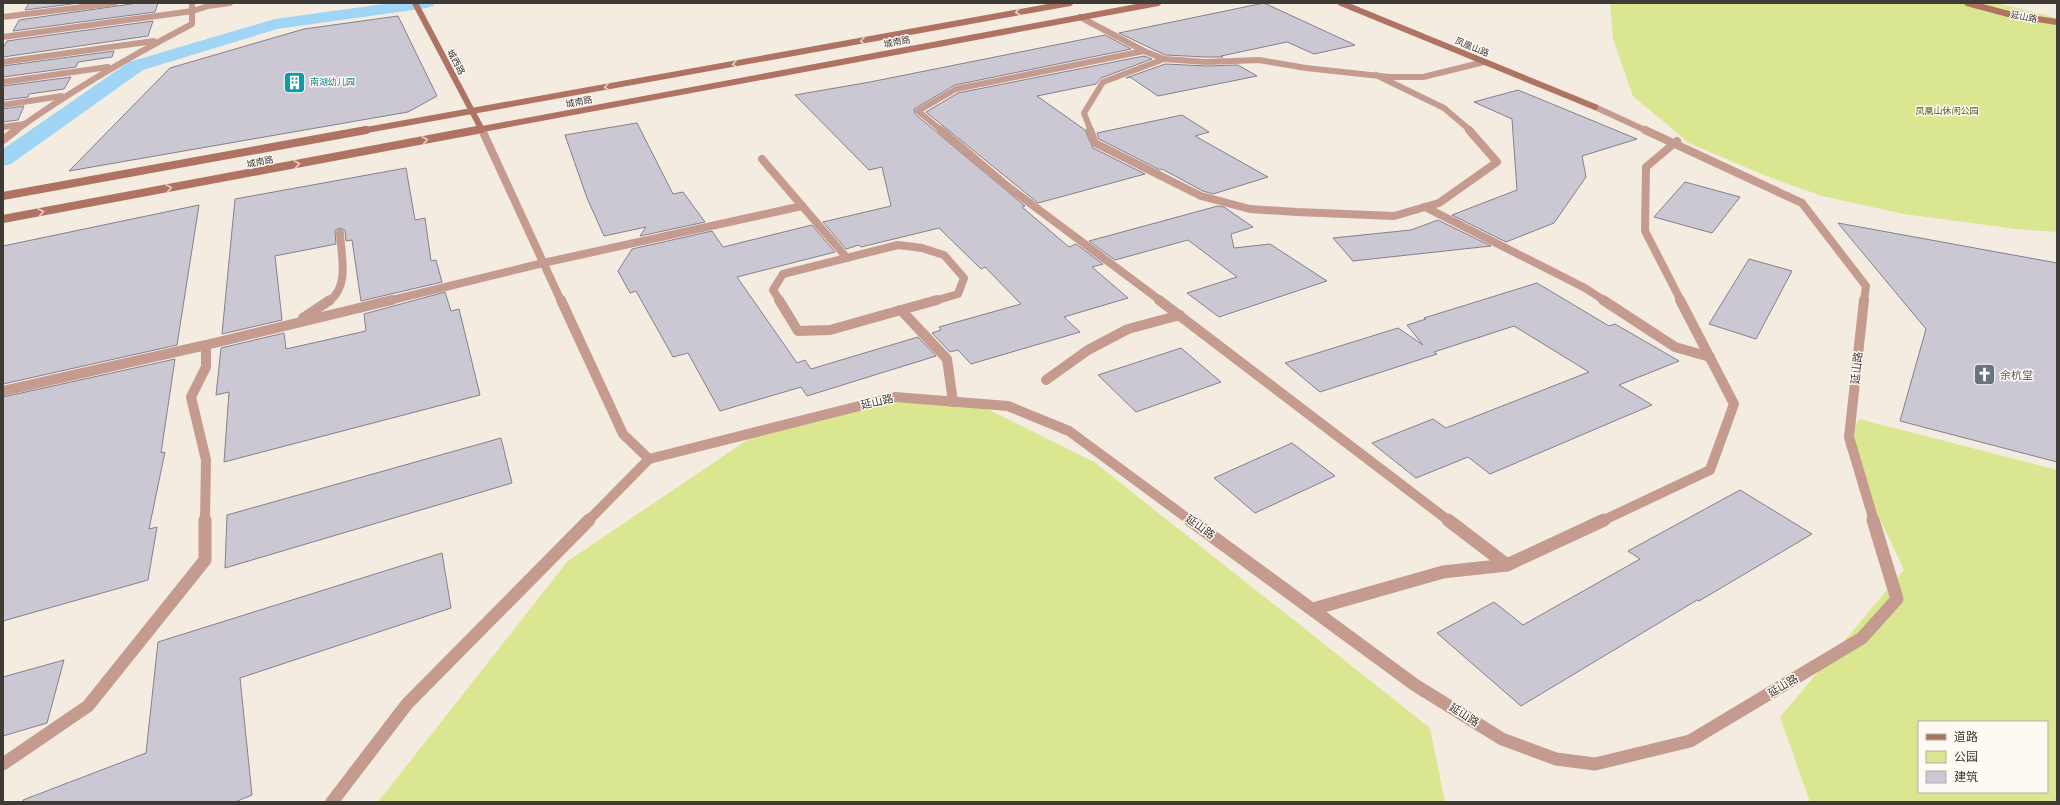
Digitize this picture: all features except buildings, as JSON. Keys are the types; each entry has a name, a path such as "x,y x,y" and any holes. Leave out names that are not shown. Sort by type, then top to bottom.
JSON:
{"main road":[{"name":"城西路","path":"415,3 482,130"},
{"name":"城南路","path":"3,196 1070,3"},
{"name":"城南路","path":"3,219 1158,3"},
{"name":"凤凰山路","path":"1341,3 1595,107"},
{"name":"延山路","path":"1967,3 2016,16 2057,22"}],"street":[{"path":"3,17 115,3"},
{"path":"3,140 65,96 113,66 192,24 192,3"},
{"path":"3,37 193,11 208,6 230,3"},
{"path":"1080,17 1144,51 1164,59 1206,62 1259,60 1306,68 1376,75 1423,77 1484,62"},
{"path":"3,62 162,40"},
{"path":"1144,51 956,89 918,111 1007,186 1180,315 1507,565"},
{"path":"1164,59 1104,82 1084,113 1095,143 1201,196 1250,209 1394,216 1440,203 1497,162 1476,136 1444,108 1376,75"},
{"path":"3,82 113,66"},
{"path":"3,105 65,96"},
{"path":"1313,610 1443,572 1507,565 1710,470 1734,404 1645,231 1646,167 1676,142 1595,107"},
{"path":"3,127 26,124"},
{"path":"332,802 407,704 649,459 623,434 482,130"},
{"name":"延山路","path":"649,459 895,397 1008,406 1070,431 1415,685 1502,740 1556,759 1595,764 1690,741 1862,638 1898,599 1849,437 1866,286 1802,203 1676,142"},
{"path":"762,159 847,258"},
{"path":"3,391 206,345 543,263 802,206"},
{"path":"1425,207 1585,288 1675,347 1710,357"},
{"path":"297,323 336,296 343,279 340,233"},
{"path":"898,245 922,248 944,255 964,278 958,294 901,310 830,330 798,331 773,290 784,274 898,245"},
{"path":"901,310 948,359 953,402"},
{"path":"1046,380 1088,350 1128,329 1180,315"},
{"path":"3,764 88,706 205,560 206,460 191,397 206,367 206,345"}],"green space":[{"name":"凤凰山休闲公园","path":"1610,3 1996,3 2057,18 2057,232 2016,229 1904,214 1822,196 1766,176 1689,143 1633,96 1613,39"},
{"path":"909,397 979,405 1094,462 1430,728 1445,802 378,802 568,561 762,430"},
{"path":"1859,419 2057,470 2057,802 1810,802 1780,717 1904,570 1845,445"}],"waterway":[{"path":"3,159 136,66 275,24 427,3"}],"place":[{"name":"南湖幼儿园","path":"294,82"},
{"name":"余杭堂","path":"1985,375"}]}
